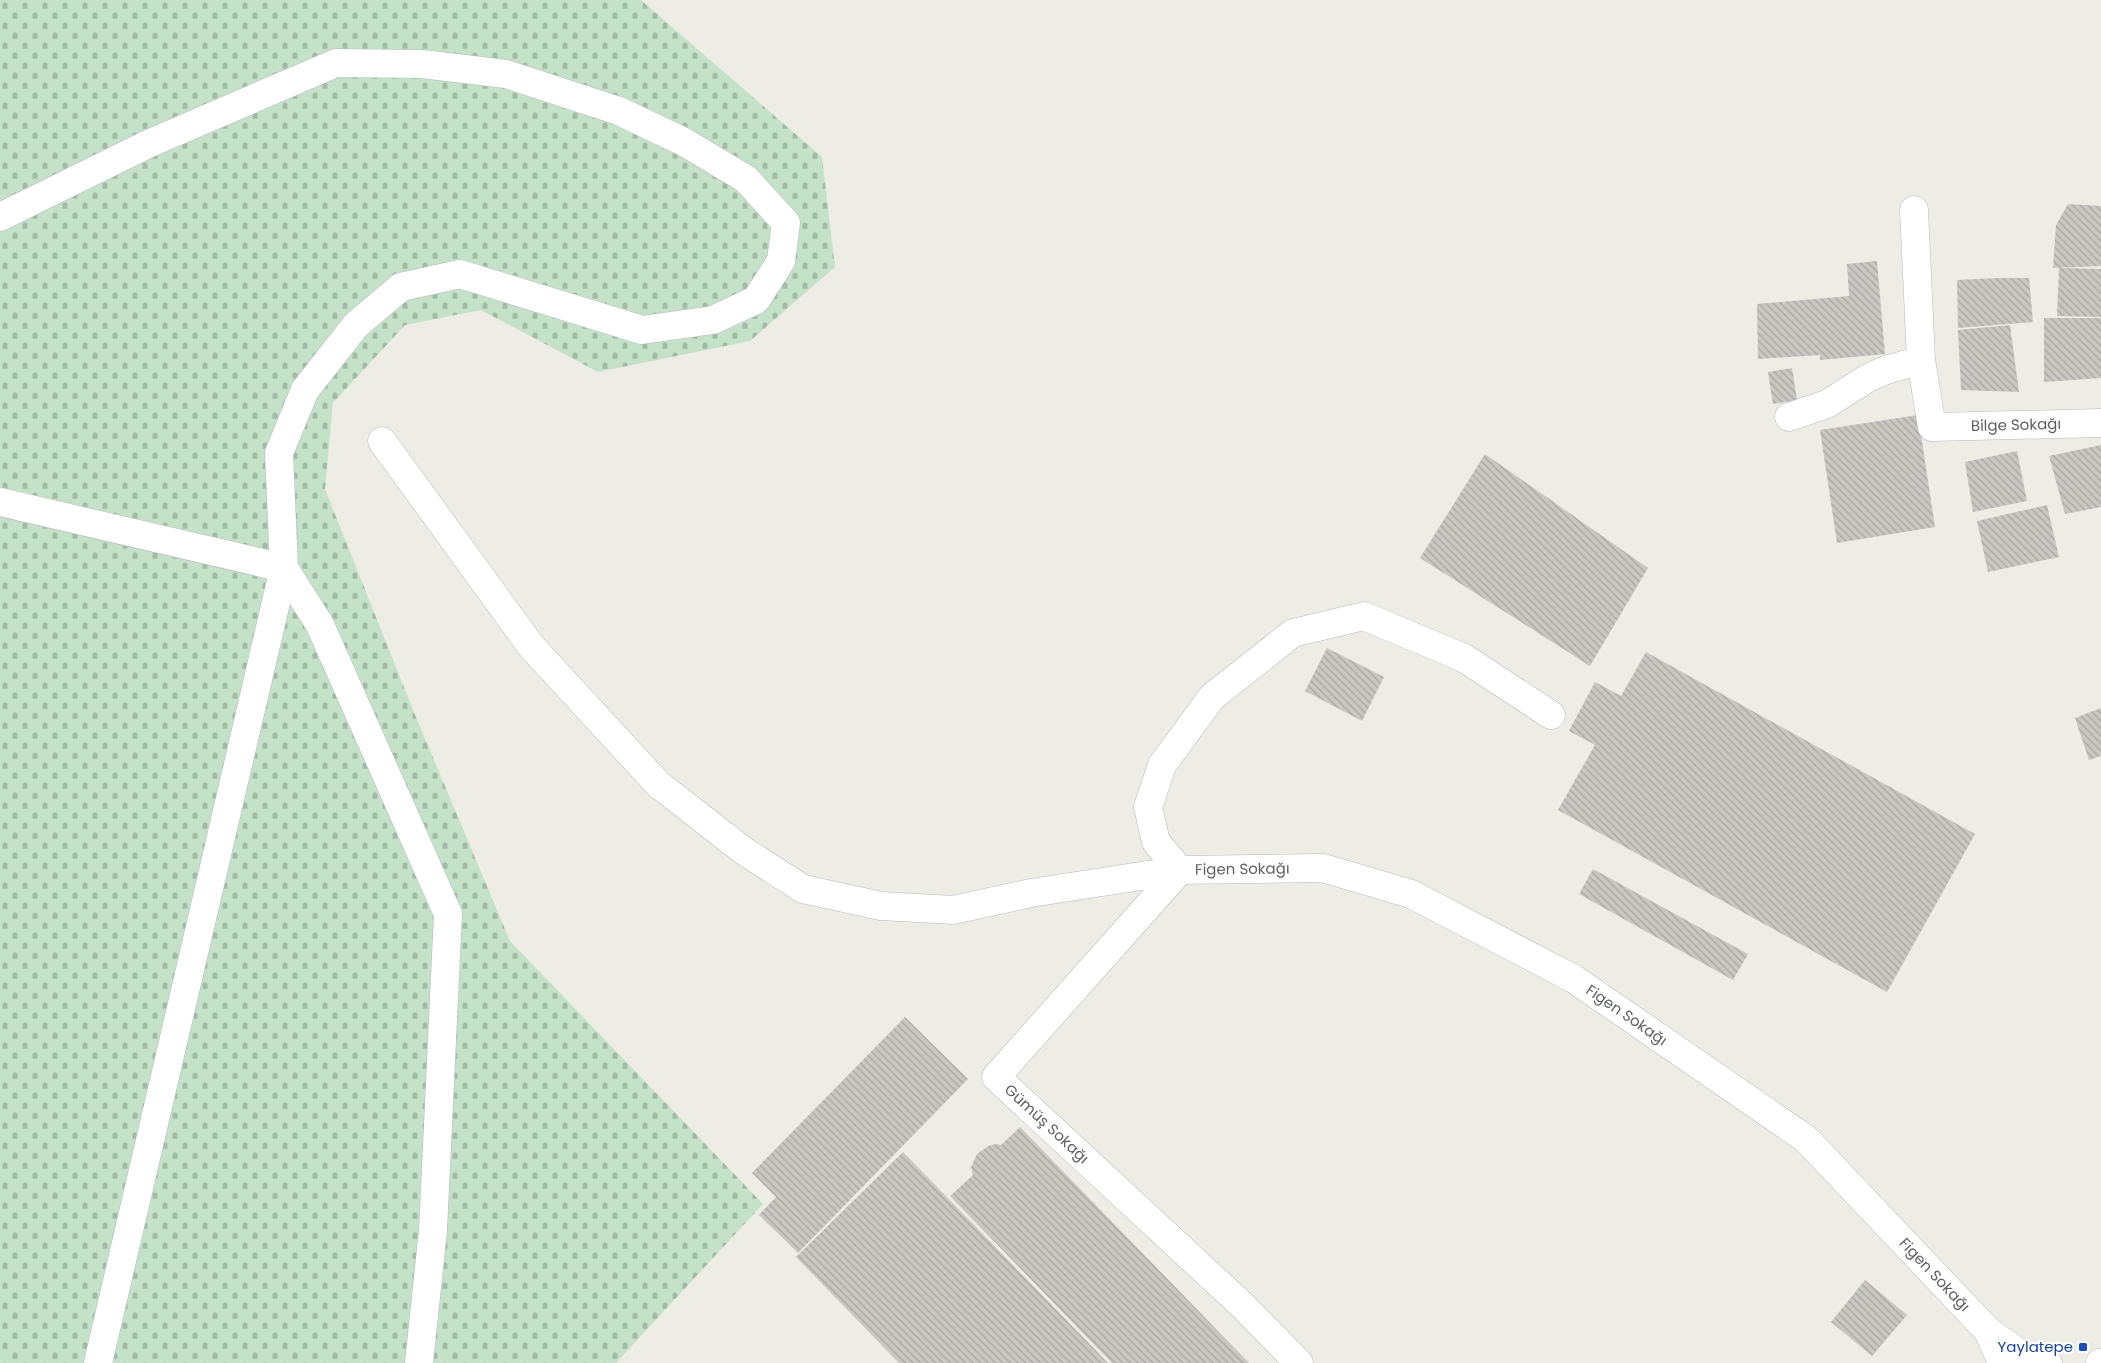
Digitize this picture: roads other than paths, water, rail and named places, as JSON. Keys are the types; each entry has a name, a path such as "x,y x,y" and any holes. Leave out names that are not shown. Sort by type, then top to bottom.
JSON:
{"street":[{"path":"0,217 148,144 336,63 355,63 422,64 506,74 619,111 684,142 746,178 786,223 781,261 756,300 713,320 642,330 460,274 401,287 356,325 305,390 279,453 284,568 98,1363"},
{"path":"1789,417 1827,404 1868,378 1886,370 1921,360 1914,210"},
{"name":"Bilge Sokağı","path":"1921,360 1932,427 2101,423"},
{"name":"Figen Sokağı","path":"382,441 531,646 658,784 744,851 804,889 882,906 953,910 1031,893 1180,870 1323,868 1411,894 1574,979 1806,1139 1988,1331"},
{"path":"0,502 284,568 320,625 448,914 433,1230 419,1363"},
{"path":"1180,870 1156,842 1148,807 1162,765 1212,696 1293,633 1364,616 1464,658 1551,715"},
{"name":"Gümüş Sokağı","path":"1180,870 996,1077 1242,1306 1299,1363"},
{"path":"1988,1331 2002,1363"},
{"path":"1988,1331 2025,1356 2048,1363"}],"place":[{"name":"Yaylatepe","path":"2083,1347"}]}
